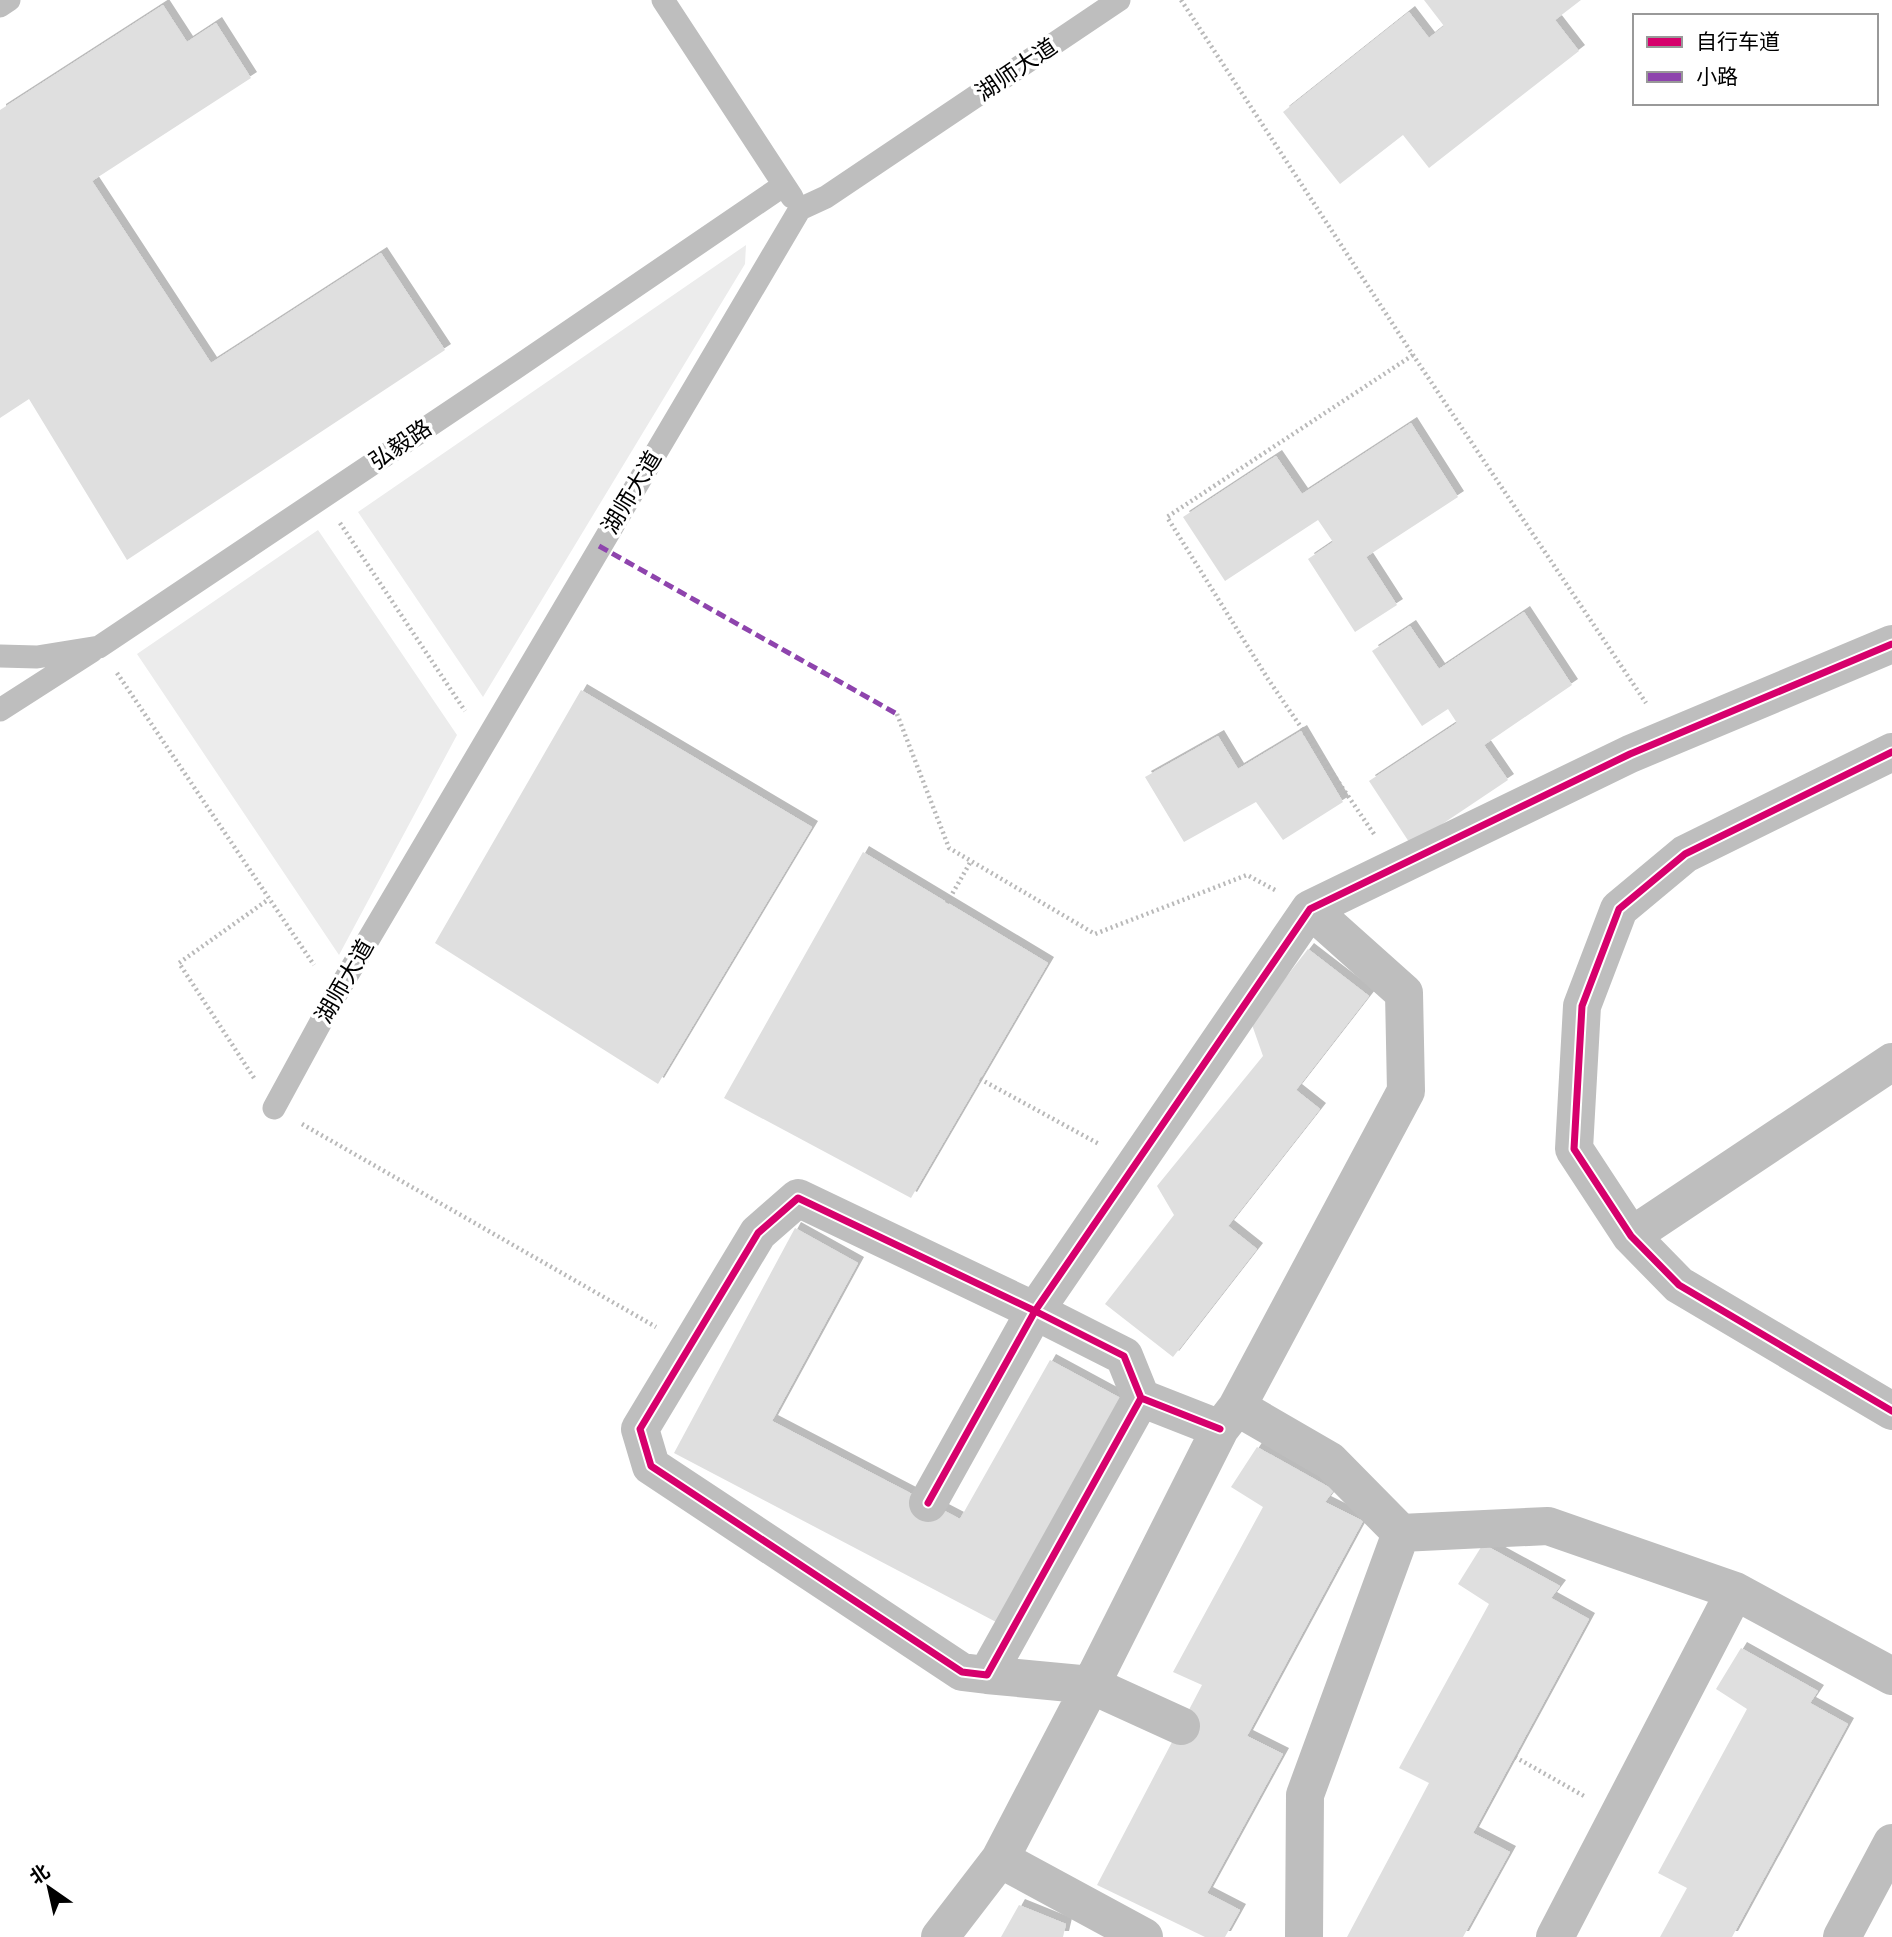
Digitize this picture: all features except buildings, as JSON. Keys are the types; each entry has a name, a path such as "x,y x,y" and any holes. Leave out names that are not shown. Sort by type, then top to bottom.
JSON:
{"street":[{"path":"928,1503 1035,1311 1310,909 1630,754 1892,644"},
{"path":"1892,752 1685,854 1619,909 1582,1006 1574,1149 1631,1236 1679,1285 1892,1411"},
{"path":"940,1937 1000,1859 1229,1418 1406,1091 1404,993 1310,909"},
{"path":"1631,1236 1892,1062"},
{"path":"1141,1398 1124,1356 798,1199 758,1233 640,1429 651,1466 962,1672 1090,1685 1181,1726"},
{"path":"1141,1398 1229,1418 1330,1461 1401,1532 1548,1526 1735,1591 1892,1676"},
{"path":"987,1675 1141,1398"},
{"path":"1304,1937 1305,1795 1401,1532"},
{"path":"1555,1937 1735,1591"},
{"path":"1842,1937 1892,1843"},
{"path":"1000,1859 1144,1937"}],"lane":[{"path":"0,6 9,0"},
{"path":"663,0 800,209"},
{"name":"湖师大道","path":"274,1108 335,996 800,209 826,197 1119,0"},
{"name":"弘毅路","path":"0,656 37,657 99,646 784,185"},
{"path":"0,710 99,646"}],"path":[{"path":"1181,0 1413,355 1669,737"},
{"path":"1396,866 1268,679 1167,517 1413,355"},
{"path":"322,496 485,741"},
{"path":"99,646 335,996"},
{"path":"897,714 949,848 1094,934 1247,875"},
{"path":"947,903 971,861"},
{"path":"269,899 179,963 274,1108 612,1302"},
{"path":"980,1079 1066,1126"},
{"path":"1515,1757 1618,1815"}],"shaded area":[{"path":"746,245 745,264 483,697 358,512"},
{"path":"318,530 457,735 339,955 137,654"}],"marked path":[{"path":"599,546 897,714"}],"cycle path":[{"path":"928,1503 1035,1311 1310,909 1630,754 1892,644"},
{"path":"1892,752 1685,854 1619,909 1582,1006 1574,1149 1631,1236 1679,1285 1892,1411"},
{"path":"1141,1398 987,1675 962,1672 651,1466 640,1429 758,1233 798,1198 1124,1356 1141,1398 1220,1429"}]}
